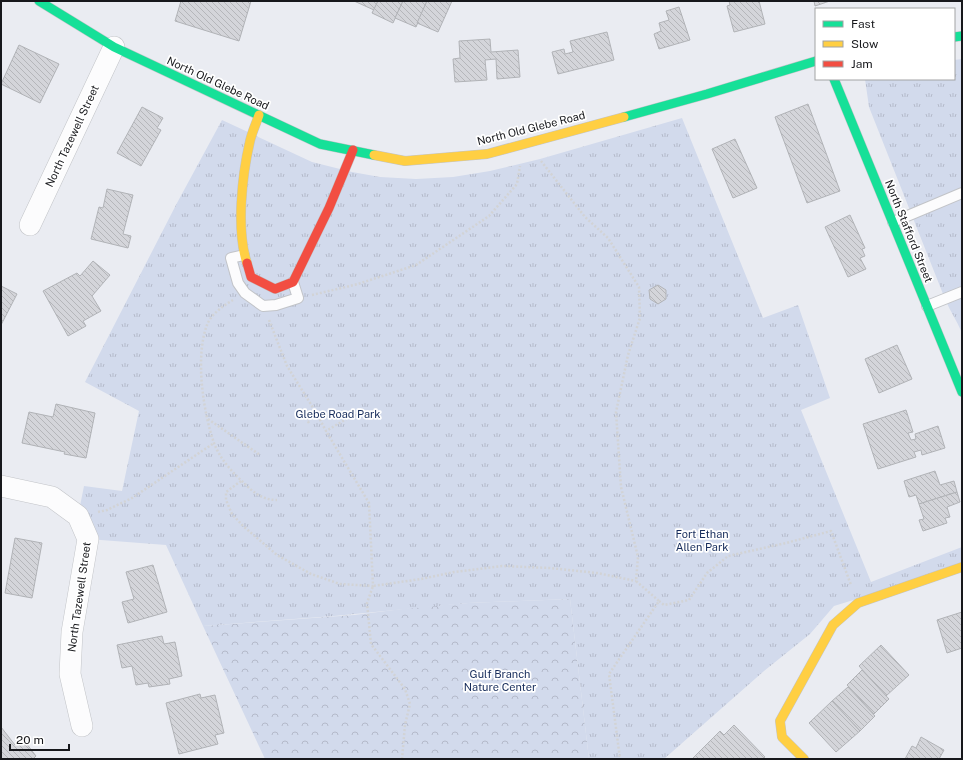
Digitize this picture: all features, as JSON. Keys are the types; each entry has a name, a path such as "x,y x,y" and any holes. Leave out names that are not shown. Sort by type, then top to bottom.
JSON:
{"street":[{"name":"North Old Glebe Road","path":"39,1 114,47 320,144 405,161 487,154 815,61"},
{"name":"North Tazewell Street","path":"30,225 114,47"},
{"name":"North Stafford Street","path":"834,80 962,392"},
{"path":"259,115 250,141 244,178 240,228 244,255 251,277 275,289 293,282 329,208 353,150"},
{"name":"North Tazewell Street","path":"1,486 52,497 78,516 88,539 72,632 70,674 82,726"},
{"path":"804,759 782,737 780,721 833,625 858,603 962,567"}],"lane":[{"path":"893,222 962,193"},
{"path":"244,255 231,258 238,283 245,293 263,306 276,305 298,298 293,282"},
{"path":"927,306 962,292"}],"path":[{"path":"540,159 584,217 608,238 639,287 640,318 628,356 616,412 621,487 638,557 636,581"},
{"path":"298,298 358,284 416,265 489,216 517,184 520,166 526,164"},
{"path":"245,293 219,309 207,324 200,354 203,400 214,443 224,462 255,494 269,500 277,500"},
{"path":"263,306 287,366 369,503 373,586 367,603 371,644 405,689 410,704 405,725 402,759"},
{"path":"326,431 360,411"},
{"path":"309,423 307,420 317,414"},
{"path":"208,420 260,455"},
{"path":"107,510 132,498 214,443"},
{"path":"336,458 340,455"},
{"path":"241,481 226,492 226,500 232,514 243,526 277,555 311,574 340,584 373,586 421,579 454,572 502,566 550,568 597,572 636,581 664,606 689,600 707,573 728,556 831,531 852,587"},
{"path":"620,759 609,674 658,601"}],"green space":[{"path":"962,59 962,333 945,299 869,107 865,80 955,80 955,60"},
{"path":"682,118 763,318 798,305 830,398 801,410 871,582 962,547 962,562 876,593 834,606 810,634 764,671 664,759 589,759 570,599 468,603 334,616 203,626 166,545 88,539 78,516 84,486 122,491 139,411 85,382 177,203 222,120 312,162 380,177 416,179 453,177 490,171 540,159"},
{"name":"Gulf Branch Nature Center","path":"570,599 589,759 265,759 203,626 354,615 418,607 468,603"}],"building":[{"path":"181,1 251,1 239,41 175,21"},
{"path":"354,1 378,1 374,10"},
{"path":"378,1 403,1 393,23 372,13"},
{"path":"403,1 427,1 416,27 395,18"},
{"path":"427,1 452,1 438,32 417,23"},
{"path":"729,1 759,1 765,24 734,32 727,6 730,5"},
{"path":"814,1 830,1 815,6"},
{"path":"679,7 690,40 659,49 654,34 661,31 659,23 669,20 666,11"},
{"path":"607,32 614,60 558,74 552,52 564,49 565,54 573,52 570,41"},
{"path":"490,39 491,52 518,50 520,77 497,79 496,59 485,60 487,80 455,82 453,59 460,58 459,41"},
{"path":"19,45 59,64 40,103 1,84"},
{"path":"808,104 840,191 807,203 775,117"},
{"path":"142,107 163,118 157,128 161,130 141,166 117,153"},
{"path":"735,139 757,188 733,198 712,149"},
{"path":"107,189 133,195 123,234 131,236 128,248 91,239 99,207 103,208"},
{"path":"850,215 865,248 862,249 865,256 860,258 866,269 848,277 825,227"},
{"path":"93,261 110,275 92,296 101,311 83,321 86,326 68,336 43,291 77,273 80,276"},
{"path":"658,285 666,290 666,299 658,304 650,299 649,290"},
{"path":"1,286 17,294 1,325"},
{"path":"897,345 912,379 879,393 865,359"},
{"path":"56,404 95,413 86,458 22,443 29,412 53,417"},
{"path":"906,410 913,432 908,433 911,440 916,439 915,434 938,426 945,448 922,455 921,450 914,452 916,457 878,469 863,424"},
{"path":"935,471 940,485 954,481 957,492 919,504 916,495 909,497 904,481"},
{"path":"957,492 960,502 947,507 950,517 945,518 947,523 923,531 919,520 924,519 919,504"},
{"path":"15,538 42,543 32,598 5,593"},
{"path":"153,565 167,612 128,623 122,602 134,599 126,572"},
{"path":"962,612 962,648 947,653 937,620"},
{"path":"162,636 164,644 175,642 182,676 169,679 170,684 149,687 148,683 136,685 132,666 122,668 117,645"},
{"path":"881,645 909,675 886,696 859,666"},
{"path":"862,670 889,699 874,714 847,685"},
{"path":"848,687 875,716 860,731 832,701"},
{"path":"200,694 201,698 215,695 224,733 215,735 218,744 179,754 166,703"},
{"path":"832,701 860,731 836,752 809,723"},
{"path":"734,725 765,757 762,759 692,759 720,731 724,735"},
{"path":"1,727 15,745 23,739 36,756 33,759 1,759"},
{"path":"921,737 944,750 939,759 905,759 912,746 916,748"}],"traffic: fast":[{"path":"39,1 114,47 320,144 374,155"},
{"path":"955,37 962,36"},
{"path":"624,117 815,61"},
{"path":"834,80 962,392"}],"traffic: slow":[{"path":"247,263 242,235 241,202 247,155 259,115"},
{"path":"374,155 405,161 487,154 624,117"},
{"path":"804,759 782,737 780,721 833,625 858,603 962,567"}],"traffic: jam":[{"path":"247,263 251,277 275,289 293,282 329,208 353,150"}],"park label":[{"name":"Glebe Road Park","path":"338,414"},
{"name":"Fort Ethan Allen Park","path":"702,540"}]}
